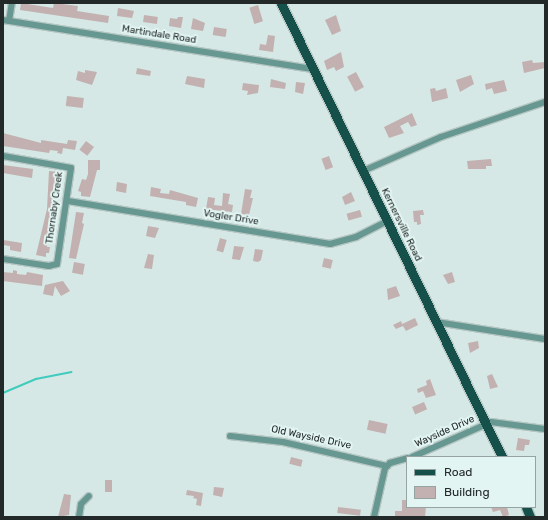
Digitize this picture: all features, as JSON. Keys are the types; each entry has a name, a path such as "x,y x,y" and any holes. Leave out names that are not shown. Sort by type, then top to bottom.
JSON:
{"main road":[{"name":"Kernersville Road","path":"281,3 502,456"}],"street":[{"path":"6,20 12,3"},
{"name":"Martindale Road","path":"6,20 312,69"},
{"path":"362,171 435,139 545,102"},
{"name":"Thornaby Creek","path":"3,156 71,168 68,201 57,264 49,266 3,259"},
{"name":"Vogler Drive","path":"68,201 330,244 356,237 387,221"},
{"path":"436,322 545,339"},
{"path":"486,424 491,422 545,430"},
{"name":"Wayside Drive","path":"414,456 486,424"},
{"name":"Old Wayside Drive","path":"230,436 283,442 387,466"},
{"name":"Wayside Drive","path":"387,466 406,458"},
{"path":"374,517 382,474 387,466"},
{"path":"79,517 81,504 89,496"}],"building":[{"path":"21,3 53,8 54,3 78,6 77,11 109,16 108,23 20,10"},
{"path":"258,5 263,21 254,24 249,8"},
{"path":"118,8 134,11 132,18 117,16"},
{"path":"144,15 158,17 157,24 143,22"},
{"path":"336,15 341,31 332,35 325,20"},
{"path":"178,17 183,17 181,28 169,26 170,18 177,19"},
{"path":"193,18 205,23 203,31 191,29"},
{"path":"214,27 227,29 226,37 213,35"},
{"path":"268,35 275,36 273,52 259,50 260,44 266,45"},
{"path":"341,52 344,67 336,71 334,67 327,70 324,61"},
{"path":"532,60 533,63 545,62 545,68 524,73 522,62"},
{"path":"137,68 151,71 150,76 136,74"},
{"path":"85,70 97,72 92,85 76,80 78,71 85,73"},
{"path":"356,72 364,87 355,92 347,77"},
{"path":"471,75 474,84 460,92 456,80"},
{"path":"187,76 205,79 204,88 185,84"},
{"path":"271,79 286,83 285,89 270,87"},
{"path":"504,80 507,91 494,94 492,88 486,90 485,84"},
{"path":"296,82 305,83 303,94 295,92"},
{"path":"243,83 259,85 258,93 247,95 248,91 242,90"},
{"path":"435,88 436,91 446,88 448,98 432,102 430,89"},
{"path":"67,96 84,98 83,108 66,106"},
{"path":"412,113 417,125 411,127 408,122 400,126 404,133 389,138 384,127"},
{"path":"3,133 41,143 41,140 67,144 68,140 77,141 75,150 63,148 62,154 57,153 58,151 50,150 49,153 3,146"},
{"path":"86,141 94,147 87,156 79,150"},
{"path":"329,156 333,167 326,170 321,159"},
{"path":"491,159 492,166 486,166 486,169 468,169 467,161"},
{"path":"88,160 100,160 100,170 97,170 90,197 81,196 81,192 78,191 82,179 86,180 88,174"},
{"path":"3,165 33,169 32,178 3,173"},
{"path":"49,171 58,172 57,178 61,178 60,182 58,182 51,239 48,238 47,247 50,247 49,253 46,253 46,257 36,255 47,209"},
{"path":"117,182 127,184 126,193 116,191"},
{"path":"151,187 161,189 160,193 169,194 170,190 198,198 196,207 186,205 186,202 150,196"},
{"path":"245,189 252,190 250,198 253,198 249,215 241,214"},
{"path":"351,192 355,201 345,205 342,197"},
{"path":"223,193 230,194 228,204 233,205 232,212 206,209 208,197 215,198 214,205 222,206"},
{"path":"360,210 362,217 348,221 347,214"},
{"path":"423,210 424,215 420,215 421,224 417,225 417,222 414,222 413,211"},
{"path":"76,212 84,213 82,223 84,224 76,259 69,258"},
{"path":"148,226 159,228 155,238 146,236"},
{"path":"220,238 227,240 223,252 216,250"},
{"path":"3,240 22,243 21,252 10,250 10,246 3,245"},
{"path":"234,246 244,247 240,260 232,259"},
{"path":"255,249 263,250 261,260 258,262 253,261"},
{"path":"148,254 154,255 152,269 144,268"},
{"path":"324,258 333,260 331,269 322,267"},
{"path":"74,262 85,264 83,275 72,273"},
{"path":"13,270 17,271 17,274 26,275 27,272 43,275 42,286 3,281 3,272 13,273"},
{"path":"452,272 455,282 448,284 443,275"},
{"path":"63,281 70,291 61,296 55,286 53,296 43,294 45,285"},
{"path":"396,286 400,296 388,300 387,289"},
{"path":"415,318 418,325 406,331 403,326 396,329 393,325 401,321 402,324"},
{"path":"478,341 479,348 470,353 468,343"},
{"path":"492,374 498,387 490,389 487,376"},
{"path":"430,379 436,395 426,398 423,391 418,393 417,389 427,385 426,381"},
{"path":"424,402 427,409 415,414 412,407"},
{"path":"369,420 388,424 386,434 367,430"},
{"path":"518,438 530,440 529,445 525,445 524,451 516,450"},
{"path":"291,457 303,460 301,467 289,464"},
{"path":"105,480 112,480 112,492 105,492"},
{"path":"214,487 224,488 222,497 213,495"},
{"path":"187,490 203,493 201,506 196,505 197,499 193,498 194,496 186,495"},
{"path":"64,494 71,495 69,515 58,517"},
{"path":"402,500 406,500 406,508 426,508 425,517 395,517 395,511 402,511"},
{"path":"338,507 361,510 360,516 337,513"},
{"path":"491,508 507,508 509,515 503,517 500,510 493,512"}],"waterway":[{"path":"3,393 36,379 71,372"}]}
